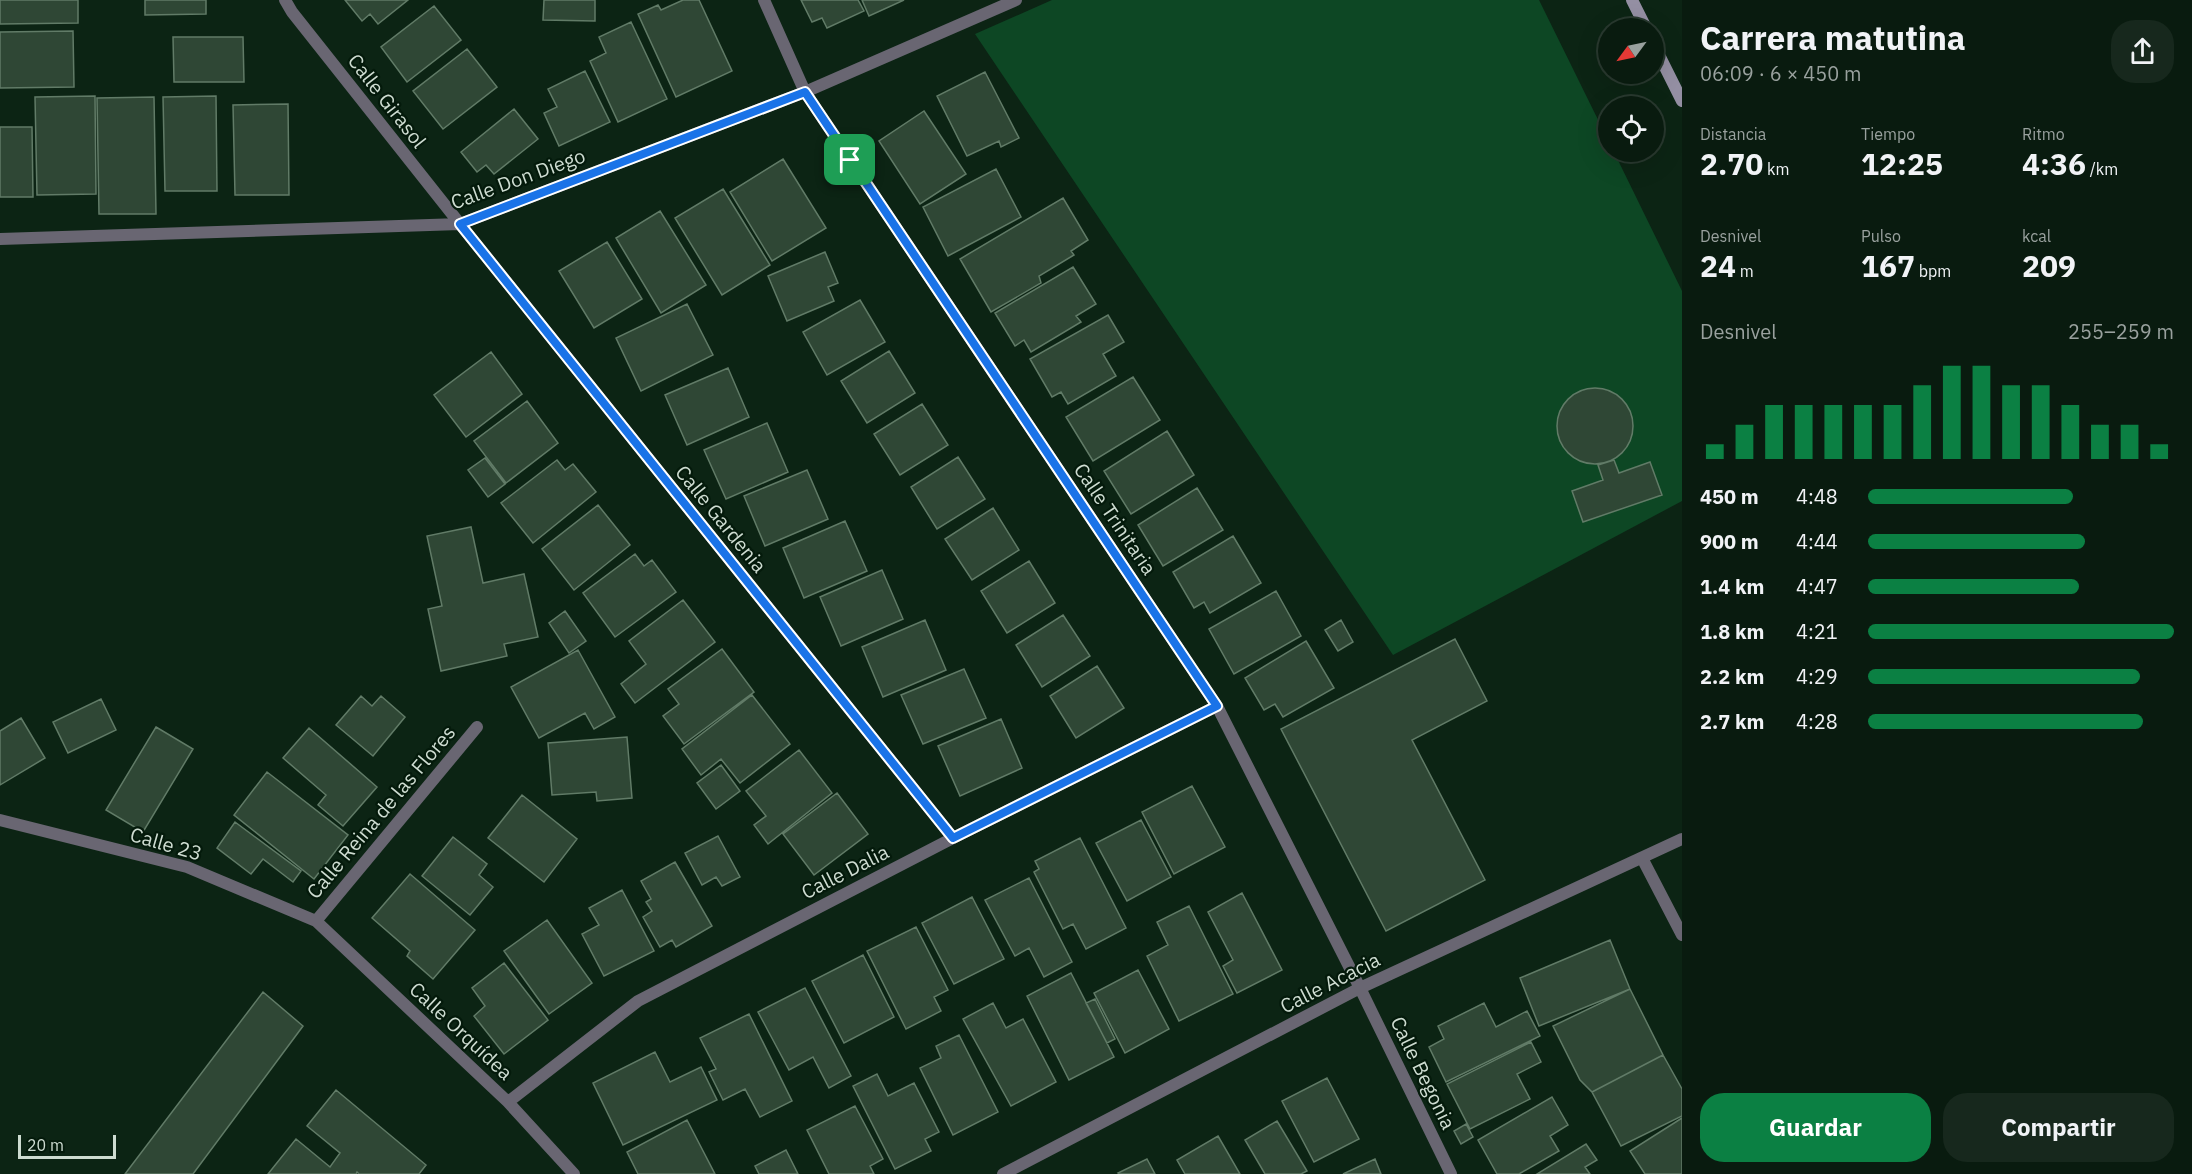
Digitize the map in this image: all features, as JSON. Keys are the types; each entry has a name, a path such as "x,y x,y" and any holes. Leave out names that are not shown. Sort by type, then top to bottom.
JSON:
{"street":[{"name":"Calle Girasol","path":"285,0 292,12 460,224"},
{"name":"Calle Trinitaria","path":"764,0 805,92 1217,706 1360,988"},
{"name":"Calle Don Diego","path":"0,239 460,224 805,92 1016,0"},
{"path":"1632,0 1641,18"},
{"path":"1664,64 1682,101"},
{"name":"Calle Gardenia","path":"460,224 953,838"},
{"name":"Calle Dalia","path":"508,1102 638,1001 953,838 1217,706"},
{"name":"Calle Reina de las Flores","path":"316,921 477,728"},
{"name":"Calle 23","path":"0,820 187,867 316,921"},
{"name":"Calle Acacia","path":"1003,1174 1360,988 1682,839"},
{"path":"1642,858 1682,935"},
{"name":"Calle Orquídea","path":"316,921 508,1102 574,1174"},
{"name":"Calle Begonia","path":"1360,988 1450,1174"}],"green space":[{"path":"1052,0 1539,0 1598,120 1598,162 1619,162 1682,291 1682,501 1393,655 975,34"}],"building":[{"path":"0,0 78,0 78,23 0,24"},
{"path":"145,0 206,0 206,14 145,15"},
{"path":"345,0 408,0 378,24 370,14 362,21"},
{"path":"544,0 595,0 595,21 543,20"},
{"path":"683,0 699,0 732,71 676,97 638,14 658,5 661,10"},
{"path":"801,0 858,0 864,11 827,28 822,18 812,22"},
{"path":"862,0 904,0 869,16"},
{"path":"434,6 461,40 407,82 381,47"},
{"path":"631,22 667,99 618,122 590,61 606,53 599,37"},
{"path":"73,31 74,87 0,88 0,32"},
{"path":"173,37 243,37 244,82 174,82"},
{"path":"467,49 497,87 443,129 413,91"},
{"path":"585,71 610,122 559,146 544,113 557,107 548,89"},
{"path":"985,72 1019,138 1001,147 999,141 967,156 937,96"},
{"path":"95,96 96,194 37,195 35,97"},
{"path":"216,96 217,191 165,191 163,97"},
{"path":"154,97 156,214 99,214 97,98"},
{"path":"288,104 289,195 235,195 233,105"},
{"path":"514,109 538,139 494,174 486,165 477,172 461,152"},
{"path":"924,111 966,174 920,204 879,141"},
{"path":"0,127 32,127 33,197 0,197"},
{"path":"783,159 826,228 772,261 730,192"},
{"path":"996,169 1021,217 948,256 923,207"},
{"path":"723,189 770,265 722,295 675,218"},
{"path":"1063,198 1088,240 1071,251 1074,255 1039,276 1041,283 991,312 960,259"},
{"path":"660,211 706,285 661,313 616,238"},
{"path":"607,242 642,299 594,328 559,271"},
{"path":"825,252 838,283 828,287 834,301 787,321 768,276"},
{"path":"1073,267 1096,304 1076,316 1081,322 1031,352 1024,340 1015,346 995,313"},
{"path":"860,300 885,342 827,375 803,332"},
{"path":"687,304 713,355 641,391 616,338"},
{"path":"1108,315 1124,342 1103,354 1116,376 1068,404 1061,392 1052,397 1030,359"},
{"path":"889,351 915,393 867,423 841,381"},
{"path":"491,352 522,394 466,437 434,395"},
{"path":"728,368 749,417 687,445 665,395"},
{"path":"1133,377 1160,420 1093,461 1066,417"},
{"path":"1603,388 1616,394 1627,405 1633,418 1631,441 1616,458 1603,464 1587,464 1574,458 1559,441 1557,418 1563,405 1580,390"},
{"path":"527,401 558,443 506,483 474,441"},
{"path":"922,404 948,445 900,475 874,434"},
{"path":"767,423 788,472 726,499 704,450"},
{"path":"1167,431 1194,475 1131,514 1104,471"},
{"path":"958,457 985,499 937,529 911,487"},
{"path":"485,458 505,484 488,497 468,470"},
{"path":"557,460 565,470 573,464 596,492 533,543 501,503"},
{"path":"1614,460 1619,473 1650,462 1662,495 1583,522 1572,491 1603,480 1598,465"},
{"path":"807,470 828,519 765,546 744,496"},
{"path":"1197,488 1223,530 1163,566 1138,525"},
{"path":"598,505 630,545 574,590 542,549"},
{"path":"993,508 1019,550 972,580 945,539"},
{"path":"845,521 867,571 804,598 783,548"},
{"path":"471,527 483,583 524,574 538,637 504,644 507,656 441,671 428,609 442,606 427,536"},
{"path":"1233,536 1261,583 1210,613 1204,602 1194,608 1173,572"},
{"path":"635,554 644,566 652,560 676,592 615,637 583,593"},
{"path":"1029,561 1055,603 1007,633 981,591"},
{"path":"882,570 903,619 841,646 820,597"},
{"path":"1276,591 1301,636 1234,674 1209,629"},
{"path":"683,600 715,642 635,703 621,684 646,664 629,641"},
{"path":"565,611 586,641 569,653 549,623"},
{"path":"1063,615 1090,656 1042,687 1016,645"},
{"path":"925,620 946,670 883,697 862,647"},
{"path":"1341,620 1353,642 1338,651 1325,630"},
{"path":"1455,639 1487,701 1412,740 1485,880 1386,931 1281,729"},
{"path":"1306,641 1334,688 1283,717 1275,704 1264,710 1245,678"},
{"path":"722,649 754,692 684,744 663,716 679,704 668,689"},
{"path":"578,650 615,717 594,729 585,713 539,738 511,687"},
{"path":"1097,666 1124,708 1076,738 1050,696"},
{"path":"964,669 986,718 923,744 901,695"},
{"path":"752,695 790,744 740,783 721,759 701,775 682,749"},
{"path":"361,696 372,706 381,696 405,717 373,756 336,725"},
{"path":"101,699 116,730 68,753 53,722"},
{"path":"21,718 45,758 0,785 0,731"},
{"path":"1001,719 1022,768 960,796 938,746"},
{"path":"156,727 193,749 143,832 106,810"},
{"path":"309,728 377,787 343,826 318,805 326,795 283,758"},
{"path":"627,737 632,798 597,801 596,792 552,795 548,743"},
{"path":"799,750 832,793 768,844 754,825 766,816 746,791"},
{"path":"721,765 740,791 716,809 697,783"},
{"path":"267,772 348,835 314,879 234,815"},
{"path":"1192,786 1225,847 1174,874 1142,812"},
{"path":"837,793 868,834 814,875 783,834"},
{"path":"522,795 577,839 544,882 488,838"},
{"path":"1141,820 1171,877 1127,901 1096,843"},
{"path":"235,822 301,871 293,882 263,859 251,874 217,848"},
{"path":"718,836 740,877 722,886 716,877 702,885 685,853"},
{"path":"453,837 487,864 479,875 493,887 470,915 422,876"},
{"path":"1080,838 1126,928 1086,949 1073,924 1063,929 1034,872 1039,869 1035,861"},
{"path":"675,862 712,926 676,947 672,940 660,947 643,917 652,911 646,902 651,899 641,881"},
{"path":"410,874 475,930 433,979 407,956 410,951 372,918"},
{"path":"1029,878 1072,962 1044,977 1029,948 1015,956 985,900"},
{"path":"622,890 654,951 604,976 582,934 599,925 589,908"},
{"path":"1242,893 1282,970 1237,993 1223,966 1233,960 1208,912"},
{"path":"972,897 1004,959 954,984 922,923"},
{"path":"1189,906 1233,994 1179,1021 1147,956 1168,945 1157,922"},
{"path":"547,920 592,983 549,1014 504,951"},
{"path":"916,927 948,990 934,997 941,1011 906,1029 867,951"},
{"path":"1610,940 1630,989 1539,1026 1520,978"},
{"path":"863,955 894,1017 844,1043 812,981"},
{"path":"504,963 548,1020 504,1054 474,1016 485,1006 472,988"},
{"path":"1138,970 1169,1029 1125,1053 1094,993"},
{"path":"1071,973 1114,1057 1069,1080 1027,996"},
{"path":"805,988 851,1076 829,1088 813,1057 789,1070 758,1012"},
{"path":"1630,989 1663,1055 1592,1092 1580,1080 1553,1026"},
{"path":"263,992 303,1026 193,1174 125,1174"},
{"path":"1095,999 1115,1039 1107,1043 1086,1003"},
{"path":"993,1003 1006,1028 1023,1019 1056,1082 1011,1106 963,1019"},
{"path":"1484,1003 1496,1027 1527,1011 1540,1036 1446,1082 1429,1047 1444,1039 1438,1026"},
{"path":"749,1014 792,1101 760,1117 745,1089 723,1100 709,1072 716,1069 700,1038"},
{"path":"959,1035 998,1112 953,1135 920,1068 941,1058 936,1046"},
{"path":"1531,1042 1541,1062 1517,1074 1530,1099 1470,1129 1447,1084"},
{"path":"655,1052 670,1082 701,1067 717,1100 623,1145 593,1083"},
{"path":"1663,1055 1682,1089 1682,1116 1621,1146 1592,1092"},
{"path":"877,1074 888,1096 914,1083 939,1132 925,1139 931,1151 895,1169 853,1086"},
{"path":"1327,1078 1359,1139 1314,1162 1282,1101"},
{"path":"336,1090 426,1165 419,1174 359,1174 357,1172 356,1174 268,1174 296,1139 330,1167 340,1153 307,1126"},
{"path":"1552,1097 1568,1125 1550,1136 1559,1151 1519,1174 1497,1174 1478,1140"},
{"path":"855,1106 883,1159 870,1166 874,1174 829,1174 807,1130"},
{"path":"1682,1118 1682,1174 1645,1174 1630,1151"},
{"path":"687,1120 715,1174 638,1174 627,1152"},
{"path":"1277,1121 1307,1171 1301,1174 1265,1174 1245,1140"},
{"path":"1466,1124 1473,1137 1461,1144 1454,1131"},
{"path":"1218,1136 1240,1174 1185,1174 1177,1160"},
{"path":"1586,1144 1597,1160 1585,1167 1590,1174 1537,1174"},
{"path":"786,1150 798,1174 759,1174 755,1166"},
{"path":"1147,1159 1155,1174 1118,1173"},
{"path":"1375,1159 1381,1174 1343,1174"}],"route":[{"path":"805,92 850,160 1217,706 953,838 460,224 805,92"}]}
